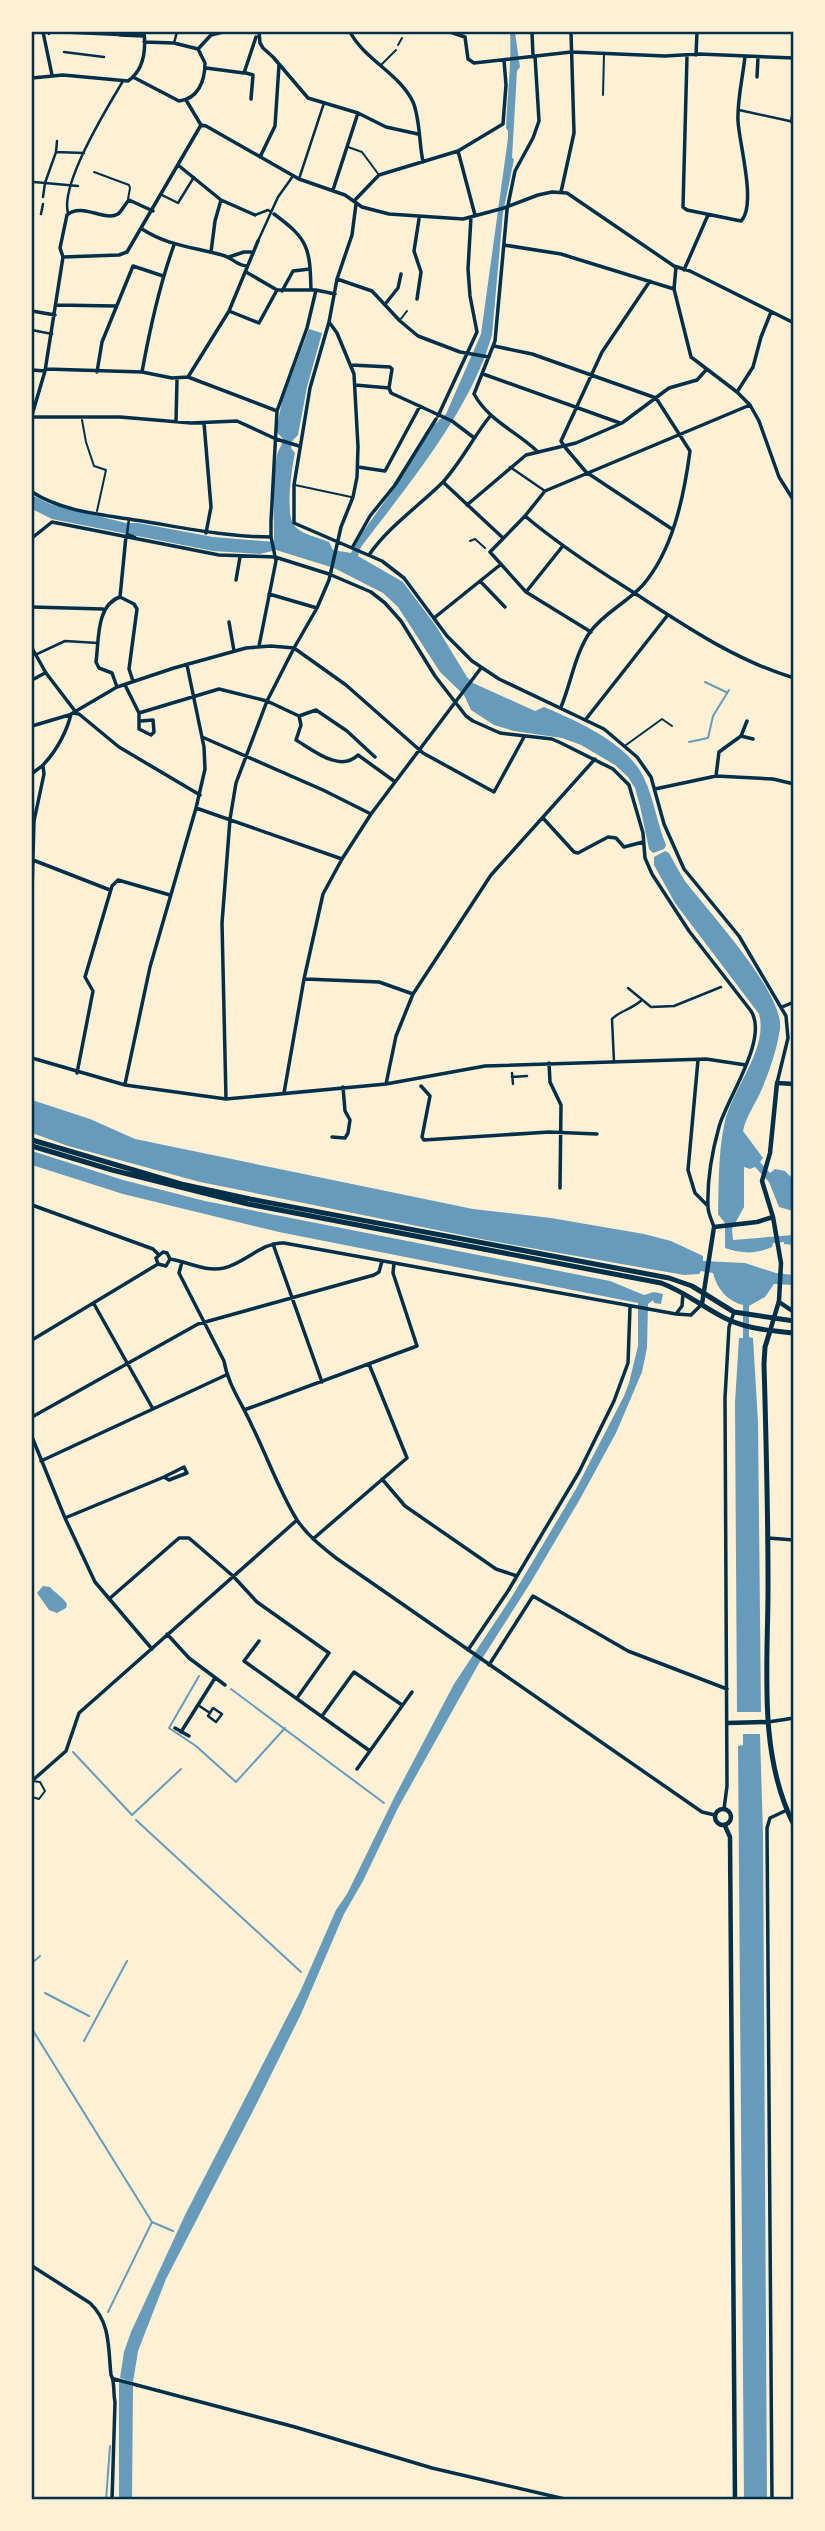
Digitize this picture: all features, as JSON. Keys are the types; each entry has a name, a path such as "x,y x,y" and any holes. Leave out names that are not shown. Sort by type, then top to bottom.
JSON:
{"main road":[{"path":"32,1140 204,1189 516,1251 669,1278 705,1293 734,1312 793,1321"},
{"path":"32,1146 111,1170 248,1204 661,1283 683,1292 730,1321 770,1331 793,1333"},
{"path":"770,1331 764,1364 768,1723 774,1766 793,1825"}],"street":[{"path":"43,32 50,54 51,77"},
{"path":"32,78 51,77 58,73 120,81 133,77 143,59 144,34 50,32"},
{"path":"174,43 177,32"},
{"path":"198,49 214,32 223,32"},
{"path":"242,32 248,32"},
{"path":"259,32 262,48 306,96 358,113 386,127 418,134"},
{"path":"351,32 401,84 412,100 423,162"},
{"path":"450,32 465,34 471,62 477,64 571,51 793,58"},
{"path":"532,32 539,121 515,171 505,207 505,245 494,346 474,394 500,425 520,436 537,451"},
{"path":"561,192 574,133 570,32"},
{"path":"696,55 697,32"},
{"path":"245,73 256,37"},
{"path":"133,77 172,99 186,100 200,89 206,68 204,57 198,49 174,43 144,42"},
{"path":"64,52 104,57"},
{"path":"687,56 684,208 743,221 747,180 738,110 745,56"},
{"path":"757,77 758,57"},
{"path":"506,60 503,124 458,150 379,175 356,203 352,235 337,279 329,321 310,388 299,446 292,516 294,523 382,561 404,578 461,652 481,668 604,729 647,769 664,824 684,869 739,936 782,1007 788,1023 788,1038 777,1083 770,1155 762,1185 774,1217 781,1273 779,1301 770,1331"},
{"path":"260,157 275,126 279,64"},
{"path":"206,68 253,75 251,99"},
{"path":"120,81 99,119 70,185 68,213 60,248 63,257 55,316 46,370 32,416 140,418 204,423 237,421 283,442 299,446"},
{"path":"186,100 201,125 299,179 389,214 445,220 473,216 528,197 561,192 580,200 676,267 793,323"},
{"path":"299,179 324,103"},
{"path":"738,110 792,122 793,105"},
{"path":"333,190 358,113"},
{"path":"63,257 119,255 128,252 201,125"},
{"path":"43,197 57,141"},
{"path":"352,548 439,417 470,353 477,332 468,269 473,216 458,150"},
{"path":"56,152 84,153"},
{"path":"178,165 221,200 255,215 273,212 300,235 304,242 314,290 307,328 277,411 274,430 276,439 271,487 272,540 275,554 259,646"},
{"path":"188,377 214,340 229,312 246,272 251,252 293,176"},
{"path":"162,195 177,203 194,177"},
{"path":"34,182 78,186"},
{"path":"211,252 221,200"},
{"path":"68,213 76,210 114,215 130,201 153,211"},
{"path":"41,214 43,205"},
{"path":"684,270 708,215"},
{"path":"417,299 421,272 414,251 419,218"},
{"path":"142,229 174,245 229,257 239,265 247,266"},
{"path":"142,372 149,329 174,245"},
{"path":"505,245 561,254 674,289"},
{"path":"229,257 251,252"},
{"path":"97,372 102,342 132,265 163,276"},
{"path":"676,267 674,289 691,357 750,405 759,421 779,477 793,501"},
{"path":"229,312 258,323 293,271 310,269"},
{"path":"246,272 280,290 314,290 335,294"},
{"path":"386,304 398,288 401,274"},
{"path":"337,279 372,291 400,321 425,340 488,356"},
{"path":"650,281 602,352 561,441 586,472 673,529"},
{"path":"56,305 115,306"},
{"path":"32,311 55,316"},
{"path":"737,392 753,367 771,312"},
{"path":"226,1099 222,923 230,819 236,783 267,701 317,608 353,497 358,467 354,374 337,333 329,321"},
{"path":"32,330 52,334"},
{"path":"494,346 551,360 656,398 690,451 673,529 655,567 634,593 591,632 577,659 561,708"},
{"path":"349,365 390,367 391,393 452,421 473,437"},
{"path":"32,370 142,372 177,378 188,377 277,411"},
{"path":"467,505 526,455 564,446 622,423 669,388 697,380 706,370"},
{"path":"484,374 622,423"},
{"path":"176,422 177,378"},
{"path":"355,385 389,388"},
{"path":"591,632 526,592 487,550 525,516 545,491 750,405"},
{"path":"358,467 385,471 420,406"},
{"path":"369,555 443,482 491,415"},
{"path":"204,423 211,507 206,533"},
{"path":"510,467 545,491"},
{"path":"443,482 503,538"},
{"path":"32,492 51,502 128,521 272,540"},
{"path":"525,516 562,547 667,616 743,660 793,678"},
{"path":"120,597 128,521"},
{"path":"32,538 52,522 126,534 219,555 240,557 275,554 371,592 401,621 435,676 466,716 480,726 500,733 551,739 593,762 613,769 629,786 646,862 666,897 754,1017 756,1031 746,1065 719,1125 710,1176 708,1206 714,1227 705,1293 702,1304 691,1315 292,1244 274,1244 236,1264 221,1268 202,1268 170,1259 165,1252 158,1254"},
{"path":"526,592 562,547"},
{"path":"236,580 240,557"},
{"path":"434,618 500,565"},
{"path":"480,581 505,607"},
{"path":"268,593 317,608"},
{"path":"117,687 110,671 97,665 103,609 112,600 120,597 134,604 137,609 130,669 133,681"},
{"path":"32,607 103,609"},
{"path":"586,719 667,616"},
{"path":"229,622 234,651"},
{"path":"35,655 65,641 99,643"},
{"path":"32,726 73,713 117,687 133,681 259,646 294,648 346,685 418,749 494,792 524,736"},
{"path":"32,648 73,713 79,714 119,747 200,795"},
{"path":"125,1085 149,967 197,808 205,769 202,737 187,665"},
{"path":"284,1093 304,979 323,894 342,859 394,781 481,668"},
{"path":"32,680 46,673"},
{"path":"124,685 139,713 139,729 151,735 154,732 153,720 141,721"},
{"path":"139,713 219,689 267,701 299,716 316,710 347,731 375,757"},
{"path":"32,774 43,766 73,713"},
{"path":"299,716 302,725 296,740 339,763 353,760 358,755 394,781"},
{"path":"716,776 719,752 741,736 747,721"},
{"path":"741,736 753,739"},
{"path":"202,737 371,814"},
{"path":"386,1084 397,1036 413,994 491,875 593,762"},
{"path":"32,891 34,821 44,774 43,766"},
{"path":"655,789 716,776 773,779 793,784"},
{"path":"197,808 342,859"},
{"path":"543,818 579,853 608,837 616,838 624,847 643,842"},
{"path":"33,860 110,890"},
{"path":"78,1073 93,990 85,977 110,890 118,880 170,895"},
{"path":"304,979 379,982 413,994"},
{"path":"628,988 651,1007 674,1006 721,987"},
{"path":"614,1062 612,1018 628,1011 642,1000"},
{"path":"782,1007 793,1002"},
{"path":"788,1023 793,1028"},
{"path":"32,1058 125,1085 226,1099 386,1084 485,1066 527,1076"},
{"path":"512,1071 549,1063 698,1060 746,1065"},
{"path":"698,1060 688,1170 695,1193 708,1206"},
{"path":"549,1063 550,1082 561,1105 560,1188"},
{"path":"512,1071 513,1084"},
{"path":"777,1083 793,1084"},
{"path":"421,1086 430,1096 422,1139 445,1140 562,1132 597,1134"},
{"path":"332,1137 345,1138 348,1133 350,1118 344,1108 343,1087"},
{"path":"32,1205 153,1249 158,1254"},
{"path":"714,1227 774,1217"},
{"path":"274,1244 322,1382"},
{"path":"158,1254 158,1264"},
{"path":"32,1340 158,1264 166,1266 170,1259"},
{"path":"32,1417 205,1322 374,1275 379,1272 382,1261"},
{"path":"182,1262 179,1273 225,1361 226,1375 297,1520 313,1539 336,1558 702,1812 715,1815"},
{"path":"244,1410 417,1346 393,1273 394,1264"},
{"path":"676,1314 683,1303 683,1292"},
{"path":"779,1301 793,1312"},
{"path":"94,1304 153,1409"},
{"path":"468,1650 517,1576 579,1472 621,1386 629,1355 630,1306"},
{"path":"724,1809 727,1786 725,1398 730,1321 734,1312"},
{"path":"313,1539 407,1458 369,1364"},
{"path":"41,1461 226,1375"},
{"path":"32,1437 86,1566 109,1600 152,1649"},
{"path":"65,1518 164,1478 184,1467 187,1473 169,1480 164,1478"},
{"path":"382,1479 405,1506 496,1569 517,1576"},
{"path":"32,1781 66,1751 79,1713 297,1520"},
{"path":"109,1600 179,1538 188,1538 233,1576 257,1602 329,1653 297,1698"},
{"path":"767,1538 793,1540"},
{"path":"489,1665 533,1596 628,1651 727,1689"},
{"path":"167,1634 188,1658 225,1685"},
{"path":"259,1642 244,1661 370,1751"},
{"path":"322,1716 354,1672 402,1705"},
{"path":"181,1732 215,1678"},
{"path":"357,1769 412,1692"},
{"path":"198,1705 210,1713"},
{"path":"727,1723 768,1723 793,1718"},
{"path":"175,1728 189,1737"},
{"path":"715,1815 724,1809"},
{"path":"715,1815 717,1823 724,1825 730,1822 731,1816 724,1809"},
{"path":"772,2500 767,1828 770,1818 787,1810"},
{"path":"724,1825 730,1837 735,2500"},
{"path":"32,2266 81,2296 98,2311 109,2340 110,2367 114,2379 112,2389 116,2402 112,2500"},
{"path":"114,2379 308,2430 432,2468 569,2500"}],"lane":[{"path":"398,45 402,38"},
{"path":"381,65 396,50"},
{"path":"603,94 604,54"},
{"path":"347,147 362,152 379,175"},
{"path":"94,172 129,185 130,201"},
{"path":"400,321 407,311"},
{"path":"82,417 86,443 94,466 106,470 97,513"},
{"path":"294,485 353,497"},
{"path":"470,541 475,539 487,550"},
{"path":"625,746 662,719 672,726"},
{"path":"32,1781 40,1782 45,1791 39,1799 32,1797"}],"water":[{"path":"510,32 515,32 520,67 517,71 514,159 503,213 492,335 482,363 454,419 361,547 358,556 403,582 473,683 535,711 544,707 571,719 626,754 644,778 666,845 664,849 653,853 649,849 635,788 628,777 615,765 581,745 562,738 514,731 494,725 471,710 464,695 440,672 398,607 383,593 334,568 276,550 260,554 213,551 52,519 32,509 32,495 50,504 126,523 213,537 274,542 274,476 283,439 276,431 282,401 309,329 322,333 307,387 298,435 292,441 291,448 295,453 290,490 291,519 301,531 329,542 333,550 351,553 434,425 446,414 481,334 508,138 506,128"},
{"path":"665,851 669,853 685,881 758,974 778,1014 780,1029 777,1045 764,1084 743,1131 763,1158 760,1162 770,1173 775,1169 785,1171 793,1179 793,1211 779,1207 769,1182 755,1167 744,1167 744,1207 732,1229 733,1240 793,1235 793,1245 773,1243 772,1247 749,1252 725,1248 725,1223 718,1214 722,1137 733,1099 759,1042 759,1014 675,903 654,865 654,857"},
{"path":"32,1100 90,1119 135,1139 473,1209 551,1218 644,1234 671,1241 703,1256 703,1261 745,1263 776,1273 793,1275 793,1285 774,1284 765,1297 749,1306 749,1337 753,1338 758,1422 761,1712 737,1712 735,1403 739,1338 743,1338 743,1305 724,1294 713,1273 701,1271 699,1274 684,1275 486,1240 200,1182 68,1146 32,1133"},
{"path":"32,1151 123,1180 205,1201 610,1281 644,1295 654,1292 663,1294 661,1304 654,1303 653,1300 648,1304 647,1348 642,1372 616,1433 531,1582 478,1665 398,1808 344,1914 301,2014 166,2279 138,2351 133,2382 120,2378 124,2352 131,2332 185,2215 300,1992 336,1910 347,1894 454,1684 511,1598 576,1489 624,1396 638,1346 638,1303 279,1232 123,1194 32,1165"},
{"path":"43,1586 50,1587 61,1597 67,1604 66,1608 57,1613 49,1610 37,1593"},
{"path":"743,1734 760,1734 767,2500 744,2499 738,1746 743,1745"},
{"path":"119,2382 133,2386 132,2499 119,2499"}],"waterway":[{"path":"705,682 726,692"},
{"path":"689,742 708,738 713,716 729,690"},
{"path":"199,1676 169,1728 196,1746 236,1782 285,1728"},
{"path":"231,1689 384,1803"},
{"path":"73,1752 132,1815 181,1769"},
{"path":"136,1820 301,1972"},
{"path":"32,1963 40,1956"},
{"path":"84,2041 127,1961"},
{"path":"45,1993 89,2016"},
{"path":"32,2029 152,2222"},
{"path":"108,2312 152,2222 173,2231"},
{"path":"106,2500 110,2446"}]}
